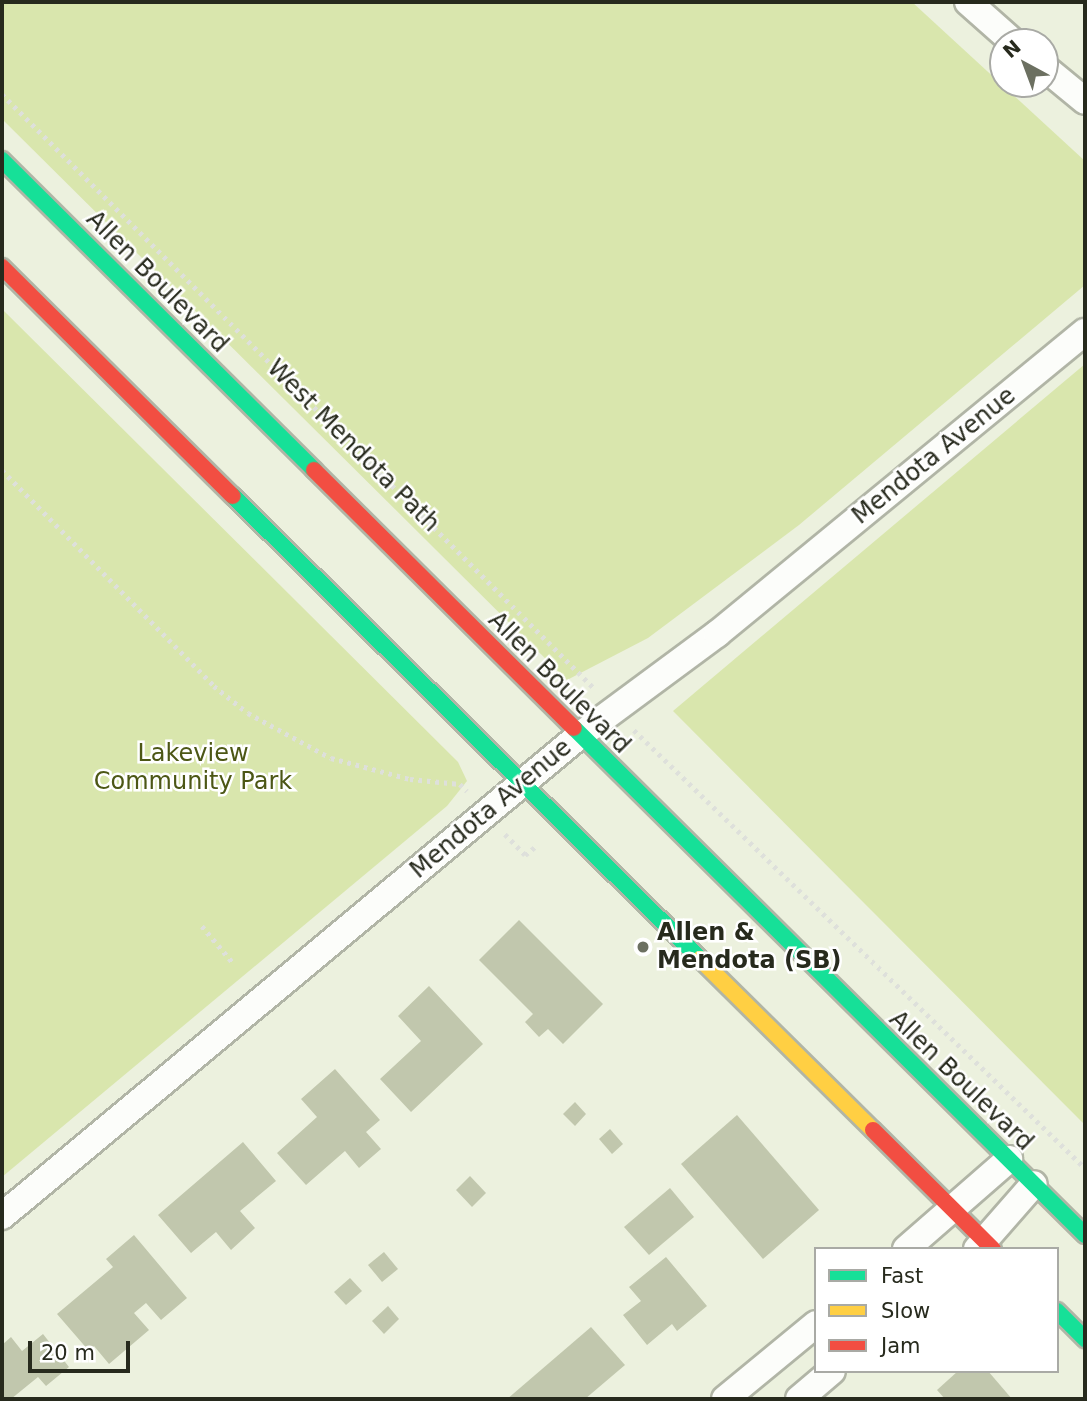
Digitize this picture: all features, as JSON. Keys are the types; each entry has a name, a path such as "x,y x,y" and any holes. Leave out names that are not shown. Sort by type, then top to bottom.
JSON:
{"main road":[{"name":"Allen Boulevard","path":"2,160 579,736 1085,1235"},
{"path":"2,267 954,1208 985,1246"},
{"path":"1059,1313 1085,1339"}],"street":[{"path":"968,2 997,28"},
{"path":"1059,80 1085,101"},
{"name":"Mendota Avenue","path":"2,1216 579,736 717,634 1085,332"},
{"path":"908,1247 1009,1159"},
{"path":"985,1246 1034,1184"},
{"path":"725,1399 814,1326"},
{"path":"799,1399 830,1373"}],"path":[{"name":"West Mendota Path","path":"2,94 585,679"},
{"path":"2,470 214,686 248,713 331,758 410,779 460,784"},
{"path":"649,745 1085,1168"},
{"path":"517,847 525,855"},
{"path":"202,926 234,964"}],"green space":[{"path":"2,2 912,2 989,73 989,98 1016,98 1085,161 1085,285 799,525 648,638 567,680 2,119"},
{"name":"Lakeview Community Park","path":"2,309 458,762 467,781 447,806 2,1177"},
{"path":"1085,364 1085,1125 673,711"}],"building":[{"path":"519,920 603,1004 563,1044 548,1029 539,1037 525,1022 533,1014 479,960"},
{"path":"429,986 483,1044 411,1112 380,1079 421,1041 398,1016"},
{"path":"335,1069 380,1120 366,1132 381,1149 359,1168 345,1151 306,1185 277,1153 317,1117 301,1099"},
{"path":"575,1102 586,1114 575,1126 563,1114"},
{"path":"737,1115 819,1210 763,1259 681,1164"},
{"path":"610,1129 623,1144 612,1154 599,1139"},
{"path":"243,1142 276,1181 240,1211 255,1228 231,1250 216,1232 191,1253 158,1215"},
{"path":"470,1176 486,1193 472,1207 456,1190"},
{"path":"670,1188 694,1217 649,1255 624,1227"},
{"path":"134,1235 187,1298 161,1320 146,1303 134,1313 149,1330 109,1364 94,1346 89,1351 57,1314 113,1267 106,1259"},
{"path":"384,1252 398,1269 382,1282 368,1265"},
{"path":"666,1257 707,1306 677,1331 672,1324 647,1345 623,1315 641,1301 629,1287"},
{"path":"350,1278 362,1291 346,1305 334,1292"},
{"path":"388,1306 399,1319 384,1334 372,1321"},
{"path":"591,1327 625,1365 585,1399 507,1399"},
{"path":"43,1334 69,1367 46,1386 38,1377 11,1399 2,1399 2,1345 11,1337 22,1351"},
{"path":"956,1373 990,1373 1012,1399 945,1399 937,1390"}],"traffic: fast":[{"path":"2,160 314,470"},
{"path":"233,496 700,959"},
{"path":"574,728 1085,1235"},
{"path":"1059,1313 1085,1339"}],"traffic: slow":[{"path":"700,959 873,1130"}],"traffic: jam":[{"path":"2,267 233,496"},
{"path":"314,470 574,728"},
{"path":"873,1130 991,1247"}],"place":[{"name":"Allen & Mendota (SB)","path":"643,947"}]}
